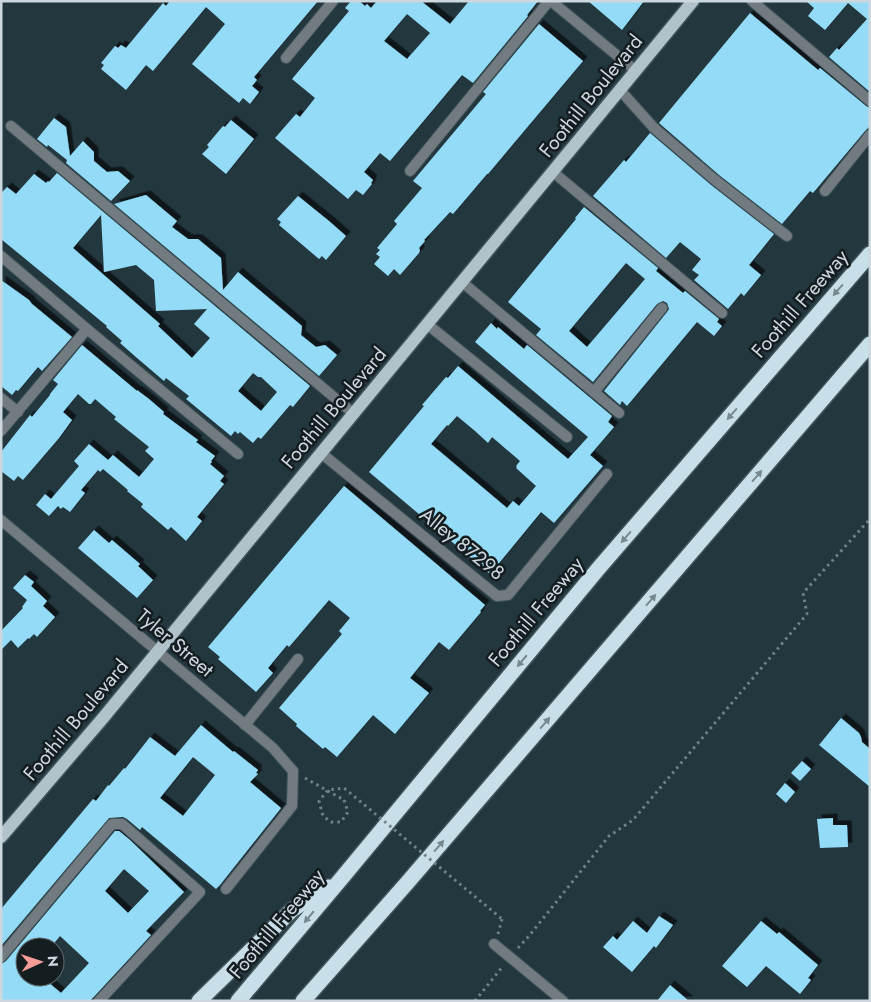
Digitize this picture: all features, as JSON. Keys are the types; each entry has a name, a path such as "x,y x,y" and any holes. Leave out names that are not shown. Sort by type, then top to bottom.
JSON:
{"highway":[{"name":"Foothill Freeway","path":"238,1001 598,569 870,254"},
{"path":"303,1001 407,883 870,344"},
{"path":"200,1001 292,910 341,879"},
{"path":"317,1001 407,883"}],"main road":[{"name":"Foothill Boulevard","path":"1,837 97,726 693,1"}],"street":[{"path":"286,58 333,1"},
{"path":"410,171 550,1 636,71"},
{"path":"752,1 870,101"},
{"path":"620,90 654,128 715,180 787,236"},
{"path":"11,126 354,414"},
{"path":"824,191 870,135"},
{"path":"553,172 722,313"},
{"path":"1,256 238,454"},
{"path":"462,282 619,412"},
{"path":"594,392 662,308"},
{"path":"427,324 567,437"},
{"path":"1,431 87,329"},
{"path":"1,398 18,412"},
{"name":"Alley 87298","path":"321,453 496,596 508,595 608,474"},
{"name":"Tyler Street","path":"1,520 273,748 293,771"},
{"path":"245,725 298,659"},
{"path":"226,889 292,806 293,771"},
{"path":"1,957 112,824 122,824 200,892 99,1001"},
{"path":"494,944 563,1001"}],"path":[{"path":"475,1001 609,836 634,820 807,614 803,593 870,519"},
{"path":"293,771 344,800 348,812 341,822 331,822 322,816 320,801 328,790 344,788 502,919"}],"building":[{"path":"170,1 318,1 254,77 257,80 252,86 259,92 250,104 243,98 239,103 192,64 225,24 206,7 153,71 146,65 126,90 101,69 104,65 101,63 115,46 118,48 121,45 126,48 163,3 166,6"},
{"path":"351,1 359,1 371,8 377,1 421,1 450,24 469,1 538,1 473,83 462,75 390,161 380,153 364,172 373,180 363,195 356,190 348,199 275,138 296,114 300,117 315,98 292,79 349,11 345,8","holes":["407,14 430,33 407,59 384,41"]},
{"path":"588,1 644,1 622,30"},
{"path":"806,1 870,1 870,92 829,57 837,48 839,50 867,19 848,3 825,30 808,16 814,8"},
{"path":"750,13 818,70 820,68 870,108 870,126 813,193 810,191 782,224 719,175 659,123"},
{"path":"539,24 583,61 453,214 450,212 424,240 419,248 419,253 400,275 394,269 388,276 374,264 380,257 376,254 380,250 377,248 397,224 394,221 422,188 413,181 486,94 483,92"},
{"path":"54,118 66,127 70,156 83,141 94,152 94,161 107,172 118,171 130,181 111,201 66,163 67,160 37,139"},
{"path":"231,120 254,139 226,174 202,154 223,126 225,127"},
{"path":"650,133 711,185 774,234 749,265 761,275 744,296 741,293 728,309 694,280 699,275 692,270 701,259 680,242 666,258 593,196 624,160 626,162"},
{"path":"57,173 310,386 293,407 290,405 261,439 258,437 253,443 240,432 238,434 235,431 231,436 186,399 189,396 166,378 164,381 120,343 122,341 107,326 1,239 1,193 7,187 16,194 34,174 46,183","holes":["101,215 104,272 136,265 154,280 156,311 207,309 194,324 210,338 192,358 158,326 160,324 73,248","253,373 261,377 277,392 261,411 238,391"]},
{"path":"146,195 177,221 172,227 188,239 198,239 221,258 223,290 238,272 302,326 301,335 316,347 325,345 337,355 319,376 114,204"},
{"path":"298,196 346,236 326,260 322,256 319,259 279,225 281,222 277,219"},
{"path":"584,207 658,268 656,271 683,293 685,291 719,319 717,322 722,326 714,336 697,322 627,406 622,401 620,405 604,391 667,312 669,309 667,303 663,301 657,304 593,382 536,335 541,329 508,302","holes":["626,263 645,279 587,347 569,331"]},
{"path":"1,280 29,300 72,337 42,371 38,367 18,391 16,390 12,395 1,386"},
{"path":"491,323 497,329 498,327 524,349 527,345 612,416 608,422 614,427 590,455 603,466 554,523 541,512 490,574 369,472 424,406 422,405 458,366 568,459 588,437 475,342","holes":["457,416 488,443 492,437 520,461 516,468 536,486 519,506 513,501 507,508 431,444"]},
{"path":"82,345 215,456 210,464 224,476 220,481 224,484 197,517 202,521 186,541 171,527 168,530 141,507 143,504 103,469 100,472 98,470 81,490 85,493 70,512 58,506 49,516 36,505 45,494 51,499 79,466 74,461 89,444 108,460 113,455 139,477 154,459 145,451 149,447 114,419 116,417 95,399 89,404 78,394 63,412 72,420 23,480 18,476 14,481 1,471 1,452 30,415 32,417 50,395 58,384 53,380"},
{"path":"344,486 485,605 449,650 439,642 410,678 429,693 395,734 373,715 337,757 325,747 323,749 296,726 297,724 279,708 342,634 339,631 350,618 329,600 289,647 287,645 268,668 273,673 256,692 218,659 220,657 208,647"},
{"path":"94,530 109,543 112,540 140,564 138,566 153,580 137,598 78,548"},
{"path":"25,575 34,582 31,586 47,601 43,606 55,617 37,637 34,634 18,648 11,640 1,650 1,631 23,608 27,600 13,588"},
{"path":"841,718 859,733 862,742 870,749 870,787 819,745"},
{"path":"201,725 258,770 256,773 258,774 250,782 281,808 220,885 216,889 142,827 140,830 123,817 109,818 1,946 1,909 93,799 96,801 108,785 125,769 150,737 175,756","holes":["193,757 215,775 183,816 160,798"]},
{"path":"802,761 811,769 800,781 791,773"},
{"path":"785,783 795,792 786,803 776,794"},
{"path":"833,818 833,825 847,825 848,847 820,848 817,819"},
{"path":"115,831 119,831 130,840 184,892 146,931 151,935 90,1001 1,1001 1,964 15,950 15,987 54,987 61,993 89,963 65,941 65,937 26,937","holes":["124,869 149,891 128,913 105,891"]},
{"path":"659,916 673,925 656,948 654,946 632,972 603,947 613,936 617,940 633,921 647,933"},
{"path":"761,921 777,934 779,932 818,965 808,978 811,980 800,994 766,966 747,987 722,966"},
{"path":"670,985 689,1001 657,1001"}]}
